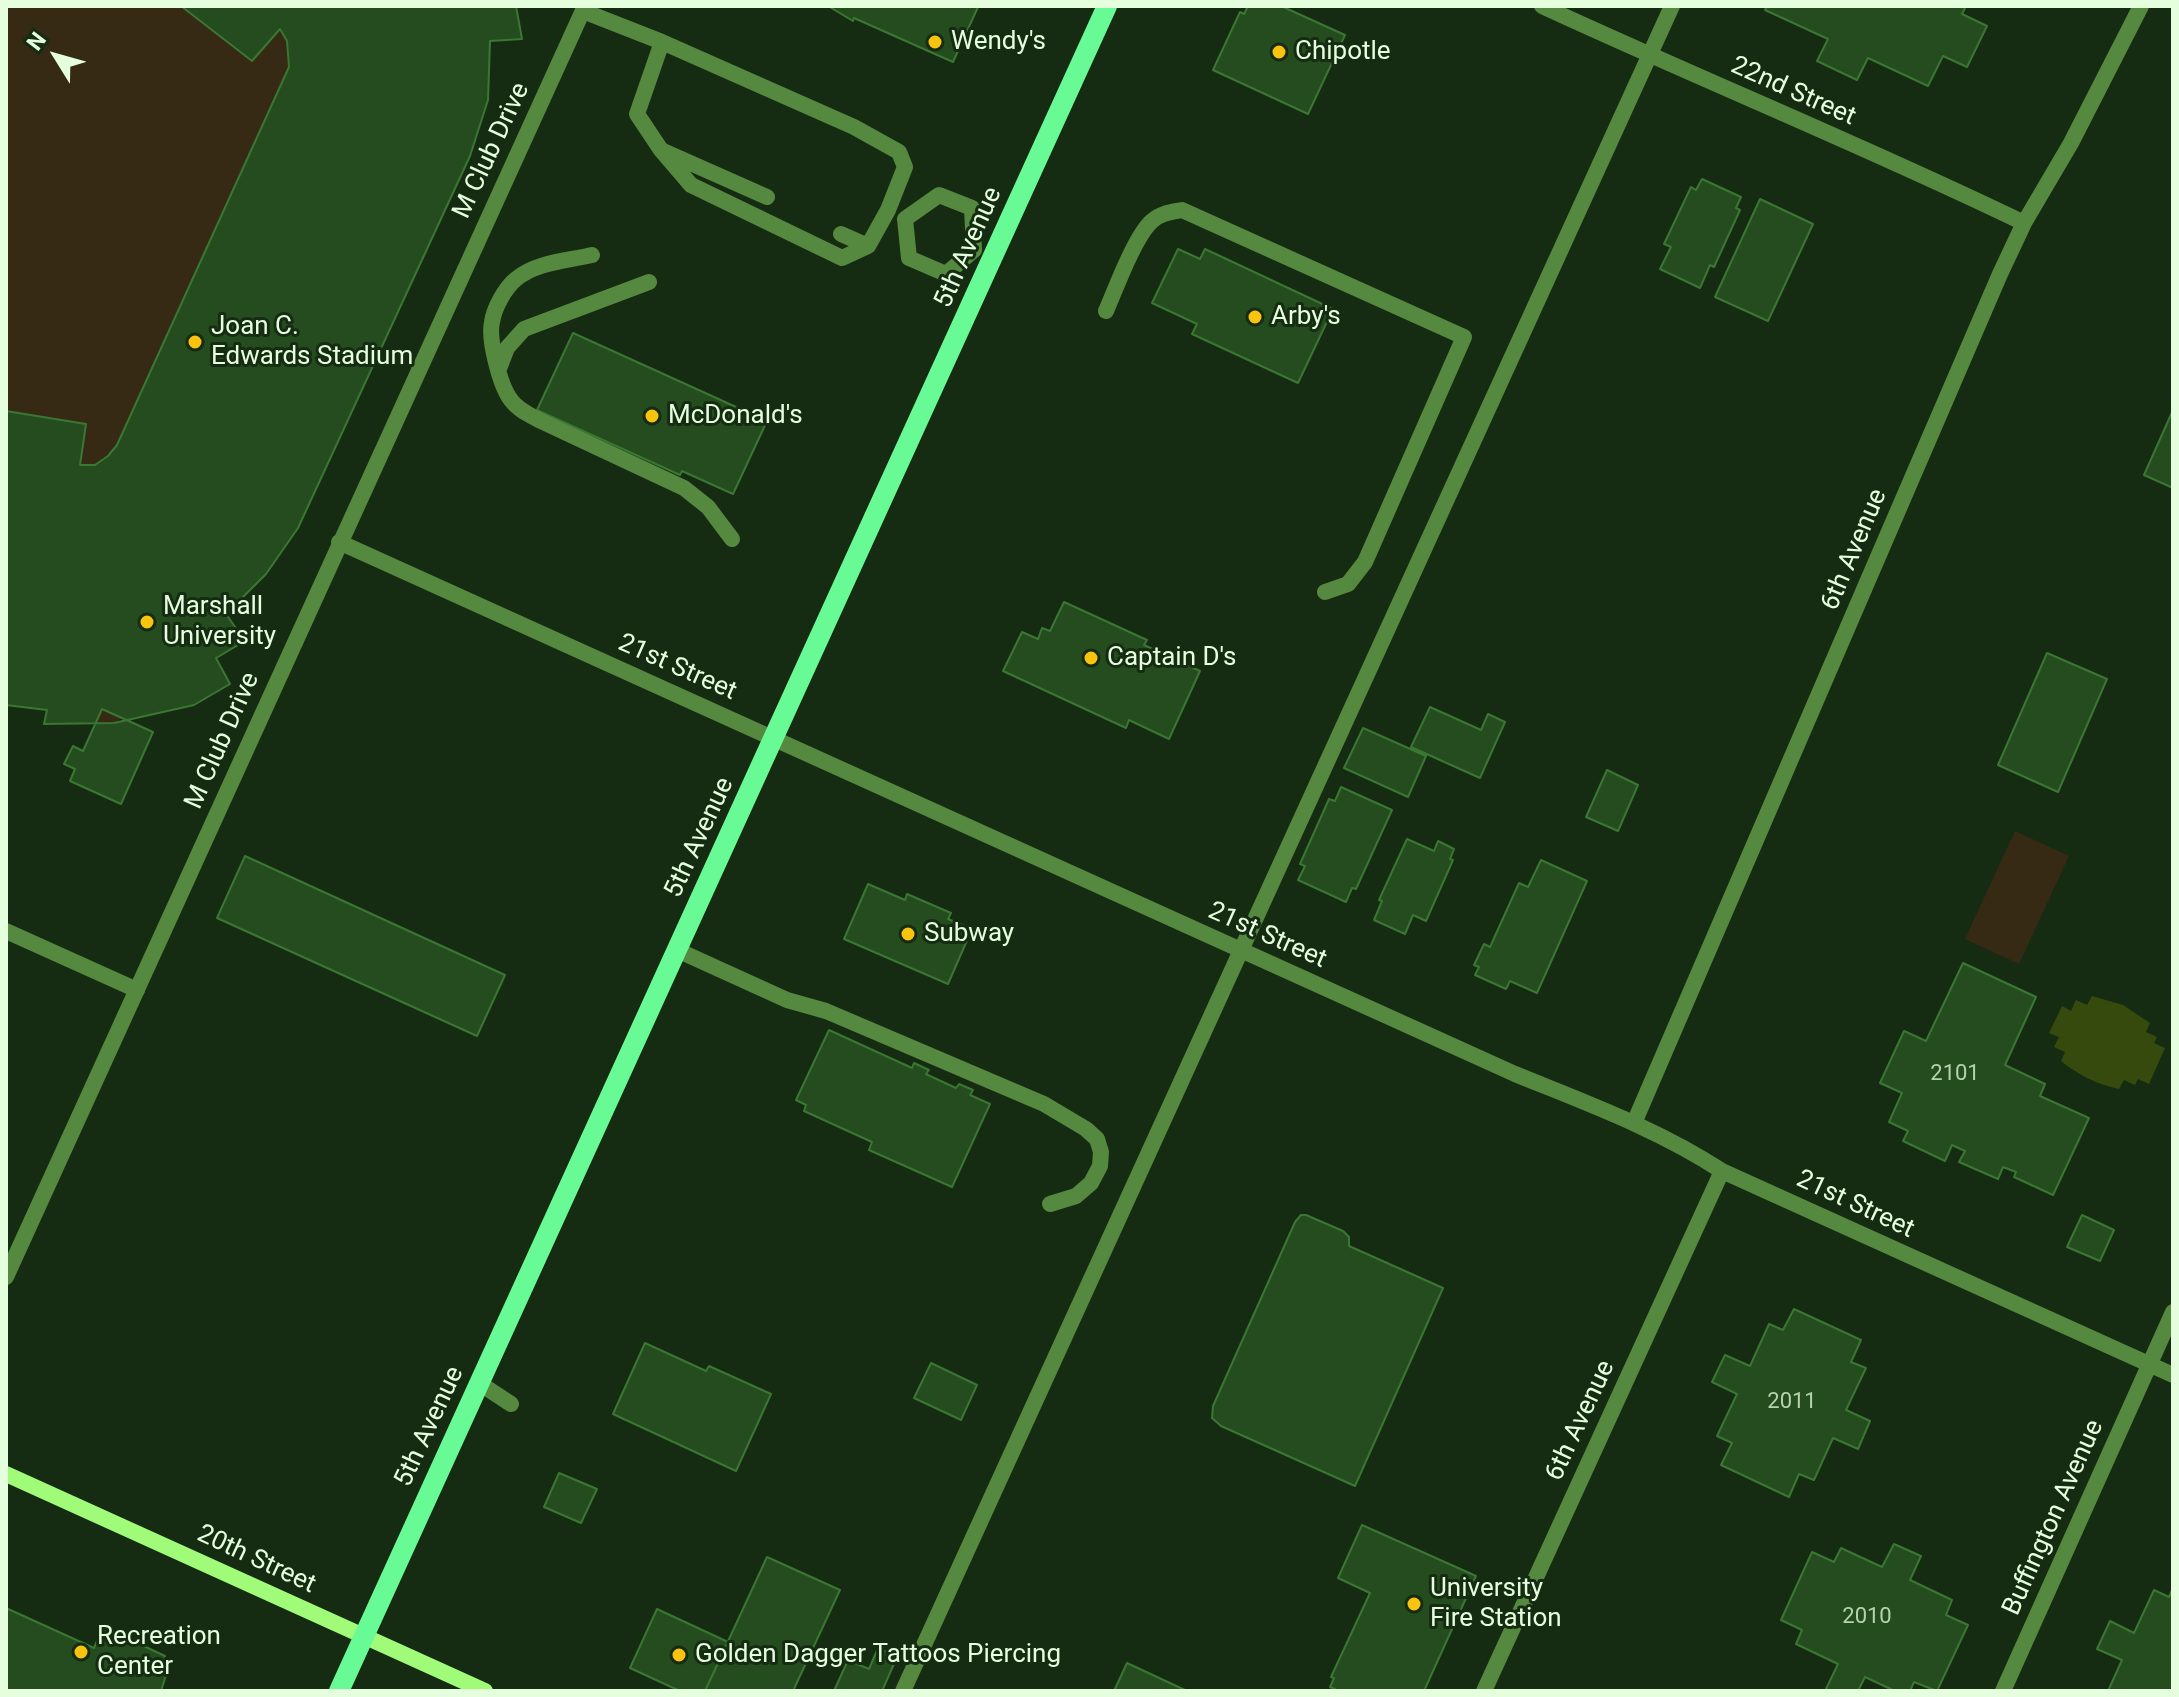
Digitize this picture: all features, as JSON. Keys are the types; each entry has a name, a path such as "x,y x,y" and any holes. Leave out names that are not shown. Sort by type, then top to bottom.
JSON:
{"main road":[{"name":"5th Avenue","path":"339,1691 774,738 983,254 1107,6"},
{"name":"20th Street","path":"6,1474 485,1691"}],"street":[{"name":"22nd Street","path":"1542,6 1944,184 2024,223"},
{"path":"903,1691 1672,6"},
{"name":"6th Avenue","path":"1634,1123 2024,223 2071,143 2141,6"},
{"path":"584,8 662,42 854,127 899,152 905,167 888,210 868,246 842,258 691,185 661,150 637,114 662,42"},
{"name":"M Club Drive","path":"6,1277 584,8"},
{"path":"661,150 767,197"},
{"path":"939,195 972,208 983,254 946,274 909,258 905,219 939,195"},
{"path":"888,210 905,219"},
{"path":"1106,311 1143,232 1153,220 1167,212 1182,210 1464,337 1365,562 1348,584 1325,592"},
{"path":"841,234 868,246"},
{"path":"592,255 532,268 514,280 501,299 491,324 498,371 509,398 522,411 684,488 708,507 732,539"},
{"path":"498,371 507,348 524,329 649,282"},
{"name":"21st Street","path":"339,542 1515,1074 1634,1123 1685,1147 1722,1171 2050,1322 2173,1375"},
{"path":"6,931 137,990"},
{"path":"677,950 787,1000 826,1011 1044,1104 1076,1123 1097,1139 1101,1152 1100,1166 1091,1183 1076,1196 1050,1204"},
{"name":"6th Avenue","path":"1484,1691 1722,1171"},
{"name":"Buffington Avenue","path":"2003,1691 2173,1312"},
{"path":"479,1383 511,1404"}],"shaded area":[{"name":"Joan C. Edwards Stadium","path":"6,6 516,6 522,39 490,41 488,100 298,528 266,574 226,614 245,641 114,723 44,724 46,710 6,705"},
{"path":"2015,831 2069,856 2019,964 1965,939"},
{"path":"2092,996 2123,1005 2150,1023 2146,1032 2157,1037 2154,1043 2165,1048 2149,1084 2138,1079 2135,1085 2124,1080 2119,1089 2111,1087 2081,1075 2061,1061 2065,1052 2054,1047 2059,1037 2049,1033 2062,1006 2071,1011 2076,1000 2087,1005"}],"building":[{"name":"Joan C. Edwards Stadium","path":"181,6 516,6 522,39 490,41 488,100 470,156 298,528 266,574 226,614 245,641 216,658 230,684 194,705 114,723 44,724 47,710 6,705 6,411 86,424 80,465 95,465 108,456 117,445 289,67 287,41 280,29 252,61"},
{"name":"Wendy's","path":"828,6 978,7 953,62 854,18 853,21"},
{"name":"Chipotle","path":"1248,6 1281,6 1345,35 1308,114 1213,70 1240,12 1244,14"},
{"path":"1767,6 1966,6 1962,14 1987,26 1967,67 1943,56 1928,86 1868,58 1857,80 1817,61 1828,39 1765,10"},
{"path":"1702,179 1741,197 1736,208 1740,210 1714,267 1710,265 1700,288 1660,269 1671,247 1664,244 1691,187 1696,190"},
{"path":"1760,199 1813,224 1768,321 1715,297"},
{"name":"Arby's","path":"1178,249 1200,259 1205,249 1333,309 1298,383 1192,334 1197,324 1152,303"},
{"name":"McDonald's","path":"573,333 767,421 733,494 682,471 680,475 537,410"},
{"path":"2173,410 2173,488 2144,475"},
{"name":"Captain D's","path":"1064,602 1147,640 1144,645 1200,671 1169,739 1129,720 1126,728 1003,671 1022,632 1038,639 1042,628 1050,631"},
{"path":"2047,653 2107,679 2058,792 1998,765"},
{"path":"1430,707 1481,730 1488,714 1505,722 1480,778 1411,747"},
{"path":"102,709 153,732 121,804 70,781 75,769 64,764 73,746 83,751"},
{"path":"1363,728 1426,756 1408,797 1344,768"},
{"path":"1607,770 1638,785 1618,831 1586,817"},
{"path":"1341,787 1392,810 1356,889 1352,888 1346,902 1298,880 1305,866 1300,864 1329,799 1335,801"},
{"path":"1407,839 1434,851 1438,841 1454,849 1450,859 1453,860 1426,921 1413,915 1405,934 1374,920 1382,901 1379,900"},
{"path":"245,856 505,975 477,1036 217,918"},
{"path":"1541,860 1587,881 1537,993 1510,981 1506,989 1475,975 1479,967 1474,965 1484,944 1490,947 1519,883 1528,887"},
{"name":"Subway","path":"868,884 905,900 907,894 951,913 948,919 972,929 948,984 844,939"},
{"path":"1963,963 2036,997 2005,1065 2045,1084 2040,1096 2089,1118 2053,1195 2014,1177 2016,1172 2003,1167 1998,1179 1959,1162 1965,1151 1952,1145 1945,1161 1903,1141 1908,1131 1889,1122 1902,1093 1880,1083 1904,1031 1926,1041"},
{"path":"829,1030 912,1068 914,1063 929,1070 926,1074 956,1088 959,1084 973,1090 970,1095 990,1104 952,1187 869,1150 872,1142 804,1111 806,1105 796,1100"},
{"path":"1301,1215 1343,1231 1349,1237 1349,1246 1443,1288 1355,1486 1221,1426 1212,1418 1213,1406 1295,1222"},
{"path":"2082,1215 2114,1230 2100,1261 2067,1247"},
{"path":"1794,1309 1861,1340 1851,1362 1866,1368 1846,1410 1870,1421 1858,1449 1833,1438 1814,1480 1799,1474 1789,1497 1721,1465 1732,1443 1717,1436 1737,1394 1712,1382 1725,1355 1750,1366 1769,1324 1783,1330"},
{"path":"645,1343 706,1371 709,1366 771,1394 736,1471 613,1414"},
{"path":"931,1363 977,1385 961,1420 914,1398"},
{"path":"559,1473 597,1489 581,1523 544,1507"},
{"name":"University Fire Station","path":"1362,1525 1476,1576 1424,1691 1339,1691 1330,1687 1334,1678 1331,1677 1370,1593 1338,1578"},
{"path":"1894,1544 1921,1556 1910,1580 1952,1600 1946,1615 1968,1625 1937,1691 1914,1682 1910,1691 1895,1691 1865,1677 1858,1691 1830,1691 1826,1689 1838,1664 1796,1644 1802,1630 1781,1620 1812,1552 1834,1562 1841,1548 1882,1567"},
{"path":"767,1557 840,1590 793,1691 705,1691"},
{"path":"2173,1588 2173,1691 2108,1691 2122,1660 2097,1649 2110,1621 2134,1633 2154,1590 2169,1597"},
{"name":"Recreation Center","path":"6,1608 94,1648 103,1627 165,1656 161,1665 168,1669 161,1691 6,1691"},
{"name":"Golden Dagger Tattoos Piercing","path":"657,1609 728,1642 705,1691 680,1691 630,1668"},
{"path":"878,1648 897,1657 882,1691 834,1691 848,1660 869,1669"},
{"path":"1127,1663 1187,1691 1114,1691"}],"place":[{"name":"Wendy's","path":"935,42"},
{"name":"Chipotle","path":"1279,52"},
{"name":"Arby's","path":"1255,317"},
{"name":"Joan C. Edwards Stadium","path":"195,342"},
{"name":"McDonald's","path":"652,416"},
{"name":"Marshall University","path":"147,622"},
{"name":"Captain D's","path":"1091,658"},
{"name":"Subway","path":"908,934"},
{"name":"University Fire Station","path":"1414,1604"},
{"name":"Recreation Center","path":"81,1652"},
{"name":"Golden Dagger Tattoos Piercing","path":"679,1655"}]}
